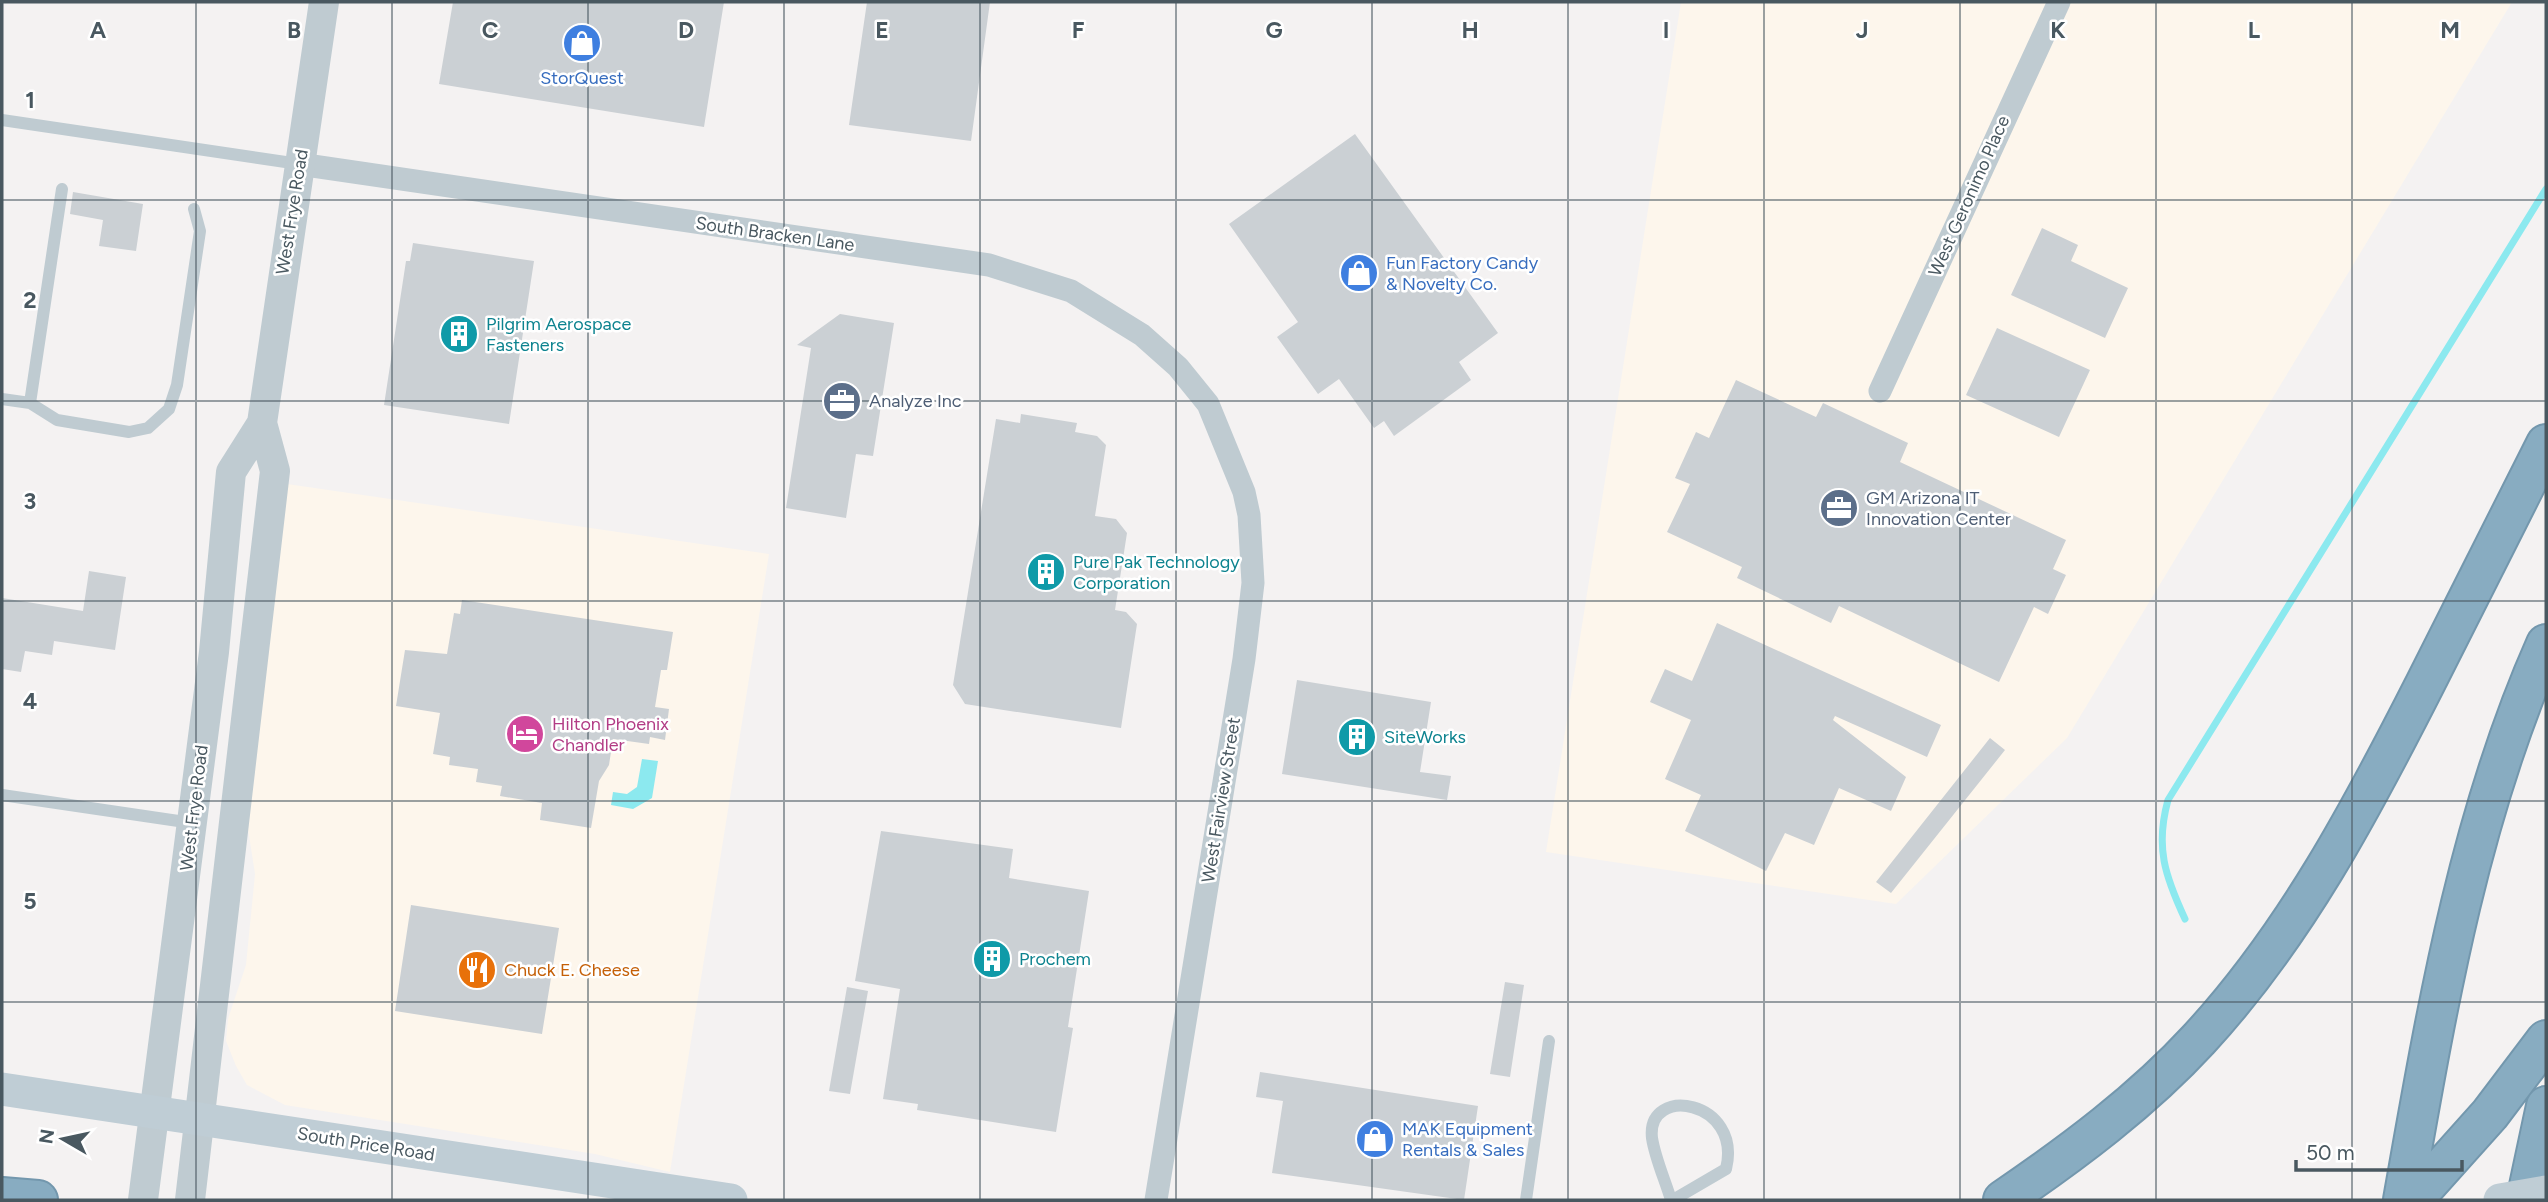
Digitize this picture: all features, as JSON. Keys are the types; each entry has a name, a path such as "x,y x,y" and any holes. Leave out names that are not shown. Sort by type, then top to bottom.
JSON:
{"highway":[{"path":"2018,1190 2116,1116 2198,1040 2289,926 2333,858 2372,788 2546,444"},
{"path":"2403,1200 2474,851 2490,792 2546,645"},
{"path":"2413,1200 2490,1114 2546,1040"},
{"path":"2440,1200 2546,1077"},
{"path":"2526,1200 2546,1106"},
{"path":"2,1197 38,1200"}],"main road":[{"name":"South Price Road","path":"2,1089 731,1200"},
{"path":"2500,1200 2546,1192"}],"street":[{"name":"West Frye Road","path":"190,1200 275,471 262,423 324,2"},
{"name":"West Geronimo Place","path":"1880,391 2059,2"},
{"name":"South Bracken Lane","path":"299,164 989,265 1071,292 1142,335 1178,367 1208,404"},
{"name":"West Fairview Street","path":"1156,1200 1244,659 1252,583 1250,515 1244,492 1208,404"},
{"name":"West Frye Road","path":"143,1200 214,652 231,472 262,423"},
{"path":"192,823 233,828"}],"lane":[{"path":"2,120 299,164"},
{"path":"30,403 62,189"},
{"path":"2,399 30,403 57,420 129,432 148,428 169,409 177,385 200,231 194,209"},
{"path":"2,795 192,823"},
{"path":"1526,1200 1549,1041"},
{"path":"1679,1105 1699,1108 1718,1122 1727,1135 1730,1153 1726,1168 1672,1200 1652,1136 1655,1120 1666,1108 1679,1105"}],"shaded area":[{"path":"1681,2 2512,2 2067,738 1896,904 1546,852"},
{"path":"287,484 769,554 670,1172 595,1154 285,1105 247,1085 236,1066 226,1041 228,1019 246,965 255,874 248,829"}],"water":[{"path":"642,759 658,761 652,798 633,809 611,805 613,792 627,794 637,787"}],"building":[{"name":"StorQuest","path":"453,2 724,2 704,127 439,84"},
{"path":"867,2 990,2 971,141 849,125"},
{"name":"Fun Factory Candy & Novelty Co.","path":"1355,134 1498,333 1459,362 1471,380 1394,436 1384,421 1374,428 1339,379 1318,394 1277,337 1298,322 1229,224"},
{"path":"73,192 143,204 136,251 99,246 103,220 70,214"},
{"path":"2042,228 2078,245 2071,261 2128,288 2105,338 2011,295"},
{"name":"Pilgrim Aerospace Fasteners","path":"413,243 534,261 509,424 384,405 406,261 410,261"},
{"name":"Analyze Inc","path":"840,314 894,323 873,456 856,454 846,518 786,508 811,348 797,345"},
{"path":"1997,328 2090,370 2059,437 1966,395"},
{"name":"GM Arizona IT Innovation Center","path":"1736,380 1816,417 1823,403 1908,443 1900,462 2066,540 2053,569 2066,575 2048,614 2034,607 1999,682 1839,606 1831,623 1737,578 1742,567 1667,532 1690,484 1675,478 1696,432 1709,438"},
{"name":"Pure Pak Technology Corporation","path":"1021,414 1077,423 1075,432 1097,436 1106,445 1095,516 1116,519 1127,533 1115,610 1126,612 1137,624 1121,728 965,704 953,685 996,419 1020,423"},
{"path":"89,571 126,577 115,650 54,641 52,655 25,651 21,672 2,669 2,598 83,611"},
{"name":"Hilton Phoenix Chandler","path":"462,600 673,632 667,670 661,670 655,707 669,709 665,740 650,737 649,744 613,739 609,765 599,781 591,828 540,820 542,803 500,796 502,786 476,782 478,769 449,765 450,757 433,754 440,713 396,706 405,650 447,654 454,613 460,614"},
{"path":"1717,623 1941,725 1927,757 1835,716 1833,720 1906,777 1891,811 1839,788 1814,845 1785,833 1766,871 1685,831 1701,795 1665,779 1691,720 1650,702 1665,669 1692,681"},
{"name":"SiteWorks","path":"1297,680 1431,702 1420,772 1451,776 1447,800 1282,774"},
{"path":"1990,738 2005,750 1891,893 1876,882"},
{"name":"Prochem","path":"881,831 1013,849 1009,878 1089,891 1068,1027 1073,1028 1056,1132 917,1110 918,1104 883,1099 900,989 855,981"},
{"name":"Chuck E. Cheese","path":"411,905 559,928 542,1034 395,1011"},
{"path":"1505,982 1524,985 1510,1077 1490,1074"},
{"path":"847,987 868,991 850,1094 829,1091"},
{"name":"MAK Equipment Rentals & Sales","path":"1260,1072 1478,1106 1464,1200 1272,1173 1283,1101 1256,1097"}],"waterway":[{"path":"2185,919 2164,861 2162,832 2168,800 2546,189"}],"place":[{"name":"StorQuest","path":"582,43"},
{"name":"Fun Factory Candy & Novelty Co.","path":"1359,273"},
{"name":"Pilgrim Aerospace Fasteners","path":"459,334"},
{"name":"Analyze Inc","path":"842,401"},
{"name":"GM Arizona IT Innovation Center","path":"1839,508"},
{"name":"Pure Pak Technology Corporation","path":"1046,572"},
{"name":"Hilton Phoenix Chandler","path":"525,734"},
{"name":"SiteWorks","path":"1357,737"},
{"name":"Prochem","path":"992,959"},
{"name":"Chuck E. Cheese","path":"477,970"},
{"name":"MAK Equipment Rentals & Sales","path":"1375,1139"}]}
